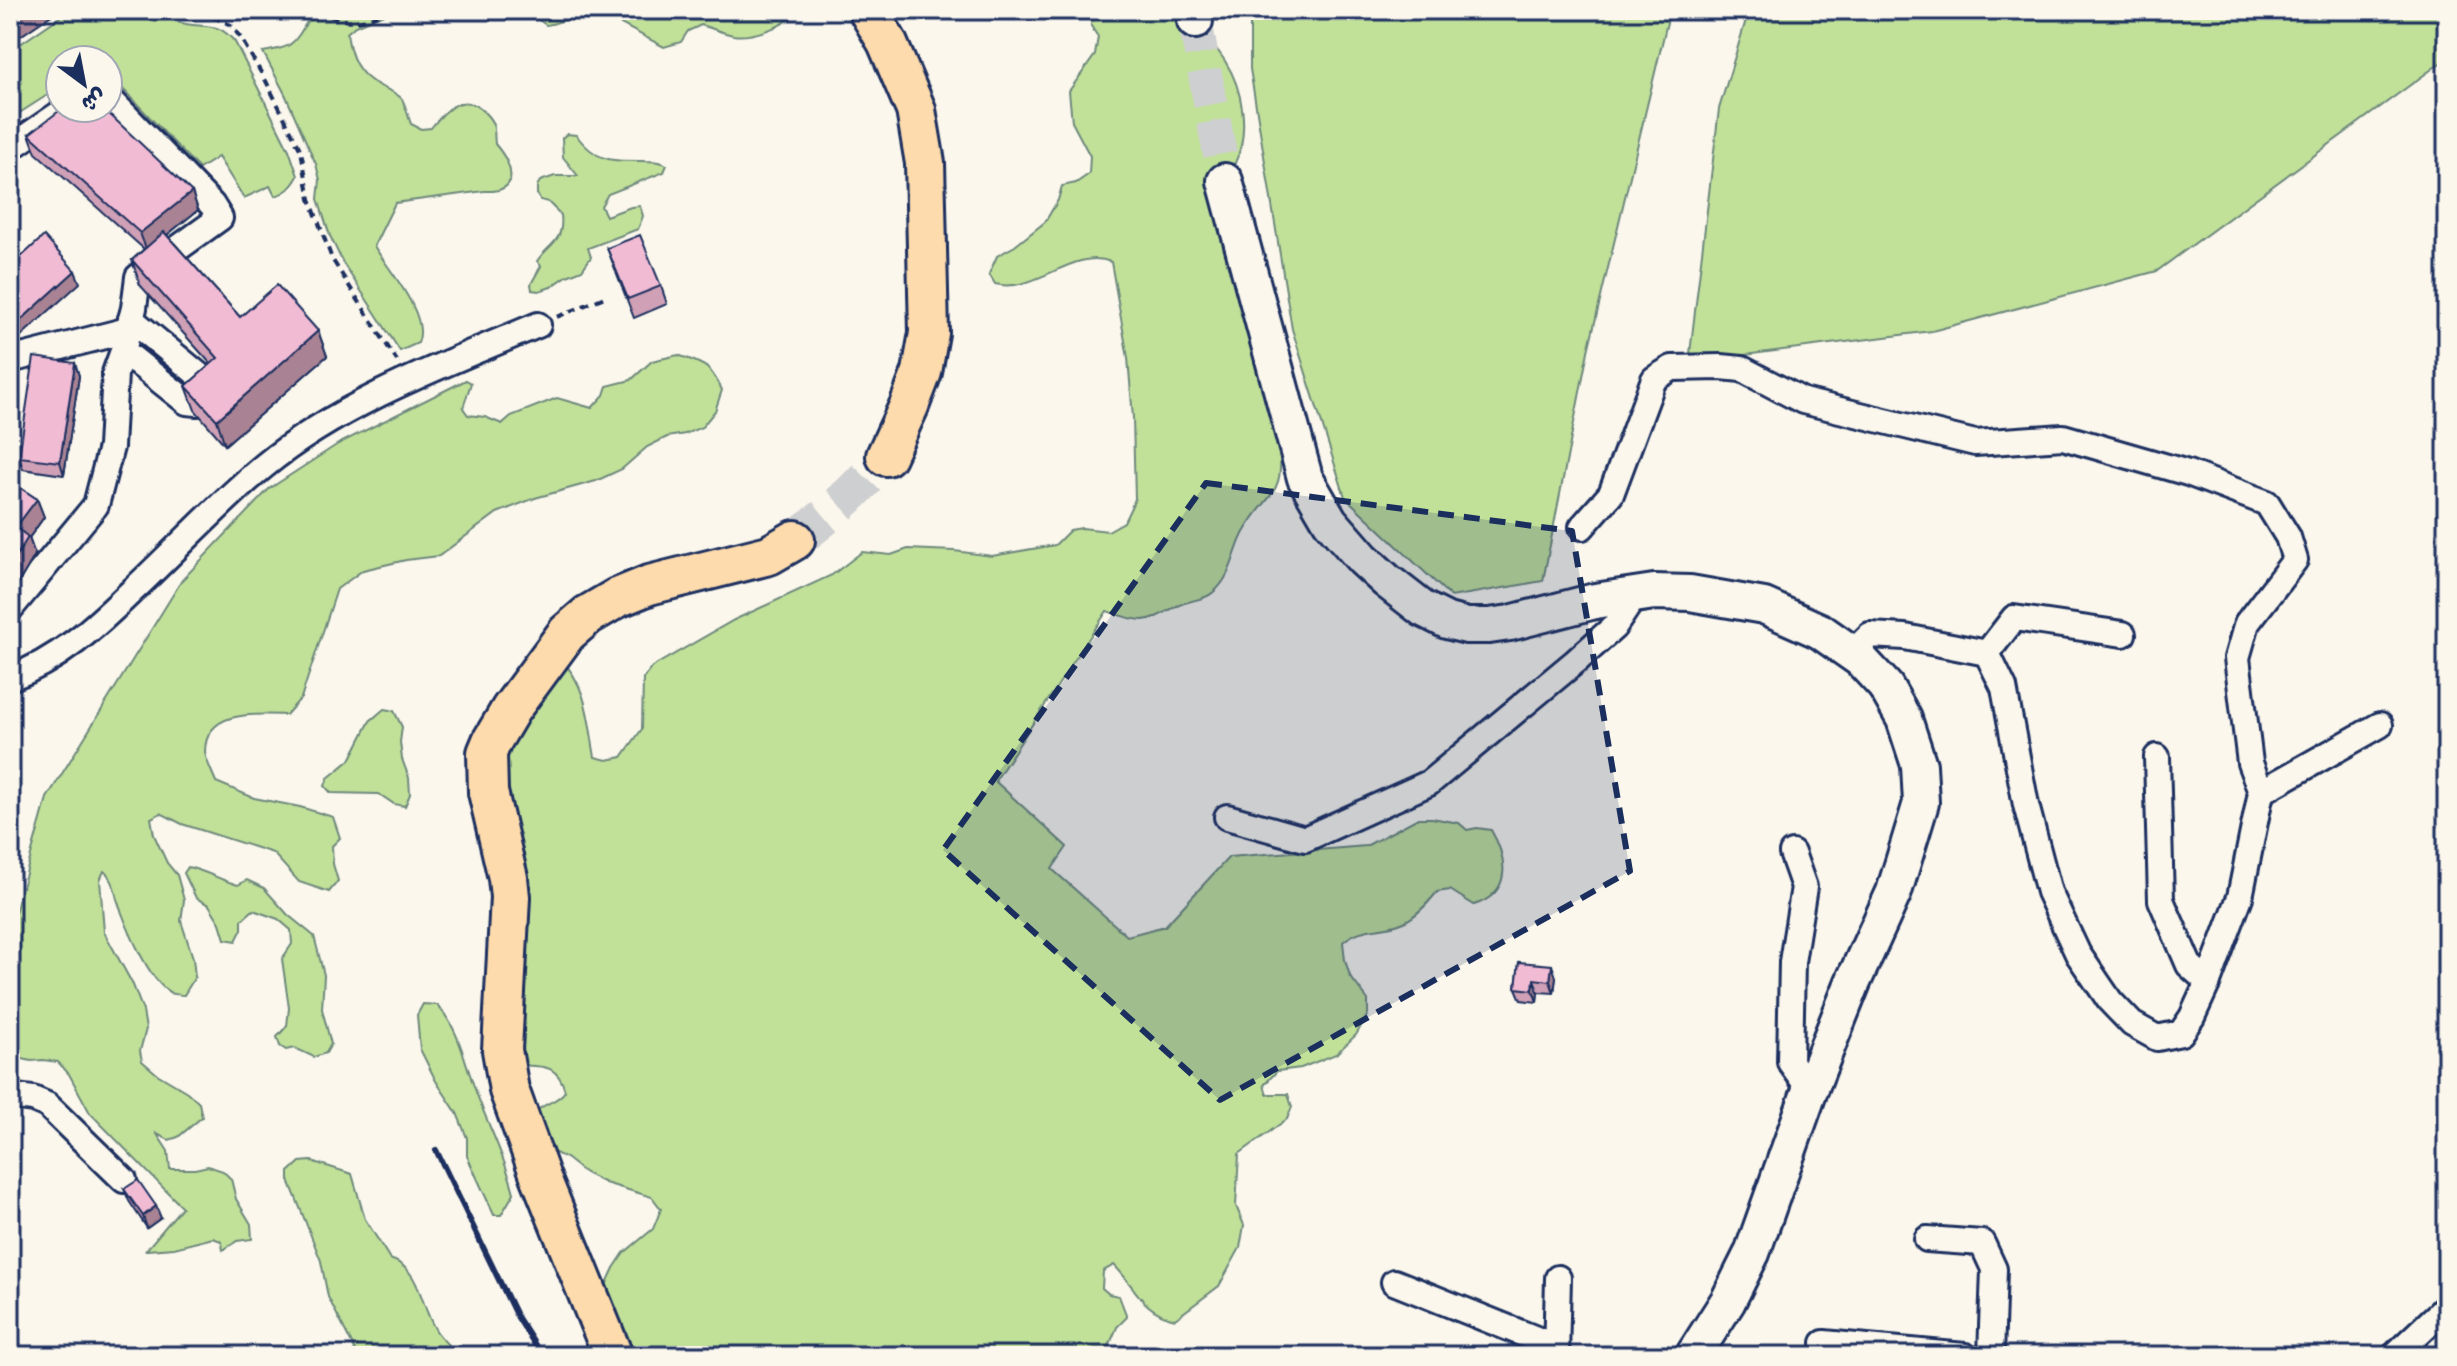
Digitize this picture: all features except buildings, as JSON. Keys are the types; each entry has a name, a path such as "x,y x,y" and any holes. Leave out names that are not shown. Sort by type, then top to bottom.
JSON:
{"main road":[{"path":"868,10 887,42 916,110 925,163 929,333 922,372 886,456"},
{"path":"1225,181 1305,478 1330,521 1387,581 1423,609 1447,621 1467,626 1510,623 1595,601 1654,592 1690,593 1764,606 1820,631 1852,653 1886,687 1904,719 1919,765 1921,803 1894,892 1853,982 1810,1090 1752,1253 1728,1301 1693,1356"},
{"path":"613,1356 509,1090 502,1050 510,897 488,792 486,766 492,741 511,709 567,633 588,615 617,598 649,585 769,555 795,540"}],"street":[{"path":"10,609 96,505 111,447 115,373 128,333 138,277 220,218 212,205 124,114"},
{"path":"10,148 45,124"},
{"path":"10,678 51,660 103,619 262,467 280,454 352,409 409,379 538,325"},
{"path":"10,360 128,333"},
{"path":"1582,527 1611,494 1654,379 1672,368 1742,369 1803,401 1975,443 2063,437 2188,473 2267,503 2288,537 2295,560 2247,623 2237,658 2250,763 2261,792 2240,897 2208,982 2181,1033 2157,1038 2132,1024 2110,1001 2086,966 2049,892 2026,805 2004,688 1987,653"},
{"path":"1227,817 1305,839 1429,783 1586,653 1614,627 1636,594"},
{"path":"1987,653 2014,618 2123,634"},
{"path":"1852,653 1870,635 1905,637 1987,653"},
{"path":"2261,792 2380,725"},
{"path":"2157,757 2161,900 2189,965 2208,982"},
{"path":"1792,853 1804,887 1792,962 1790,1062 1810,1090"},
{"path":"10,1096 33,1099 47,1105 124,1180"},
{"path":"1927,1239 1982,1243 1994,1269 1991,1356"},
{"path":"1394,1282 1556,1351 1558,1278"},
{"path":"2394,1356 2447,1306"},
{"path":"1824,1343 1965,1356"}],"path":[{"path":"171,10 216,18 231,25 240,37 301,151 310,199 332,259 409,379"},
{"path":"317,10 343,22 356,22 389,10"},
{"path":"538,325 607,296"}],"highlighted area":[{"path":"1206,483 1572,531 1630,871 1220,1100 943,850"}],"green space":[{"path":"59,10 155,10 178,22 224,31 235,42 289,150 298,176 294,183 275,196 270,186 244,198 218,157 199,169 124,90 124,44 44,44 44,97 10,119 10,51 61,16"},
{"path":"303,10 393,10 355,26 347,33 350,49 360,70 372,82 400,97 411,124 421,129 431,128 448,110 461,103 480,109 493,124 495,144 509,168 509,182 496,190 395,203 374,246 406,293 418,320 418,343 400,351 343,263 330,236 318,199 320,180 316,164 263,52 286,47 295,40 308,20"},
{"path":"525,10 793,10 791,18 764,31 733,35 701,25 688,31 681,42 664,47 606,16 572,18 546,25"},
{"path":"1099,10 1190,10 1225,61 1236,84 1243,124 1240,151 1219,190 1279,441 1280,472 1274,490 1243,535 1219,587 1208,596 1148,619 1134,619 1107,611 995,781 1067,847 1052,869 1127,936 1165,926 1229,857 1366,846 1418,818 1459,823 1467,830 1491,830 1501,852 1501,884 1486,900 1474,905 1450,890 1437,892 1418,913 1404,922 1357,933 1343,942 1350,976 1368,1000 1368,1014 1356,1035 1336,1054 1301,1068 1277,1071 1264,1085 1267,1094 1288,1094 1292,1107 1287,1119 1239,1154 1236,1206 1244,1225 1240,1248 1219,1286 1175,1319 1147,1304 1114,1265 1103,1271 1102,1288 1109,1294 1119,1296 1127,1317 1117,1327 1105,1356 626,1356 598,1293 624,1253 653,1229 661,1209 652,1197 605,1183 549,1150 531,1124 537,1111 565,1091 562,1081 552,1070 513,1065 499,764 560,658 582,692 595,757 607,760 622,757 642,729 643,679 652,667 734,620 832,575 862,552 891,555 908,549 992,556 1055,545 1070,530 1108,531 1124,522 1135,499 1133,418 1128,358 1111,262 1097,259 1083,261 1025,283 1010,285 995,284 989,274 997,256 1045,222 1062,186 1076,183 1089,174 1090,156 1072,122 1069,91 1095,55 1098,37 1091,26 1092,14"},
{"path":"1250,10 1670,10 1588,351 1543,581 1451,597 1345,497 1292,329 1250,69"},
{"path":"1749,10 2447,10 2447,58 2157,271 1932,331 1689,362 1719,109"},
{"path":"567,134 576,135 604,158 667,165 664,172 608,194 601,206 606,216 640,206 643,216 638,229 588,248 591,257 582,270 551,287 532,290 531,284 541,266 537,261 558,237 561,224 561,215 548,202 540,200 537,186 540,181 555,176 578,176 563,157 562,138"},
{"path":"678,355 705,366 722,390 715,411 702,427 667,437 647,447 622,469 596,481 535,498 497,513 439,556 363,570 337,589 301,698 286,715 235,717 223,721 207,738 205,752 216,782 254,798 333,817 340,838 332,846 338,881 329,892 299,882 273,853 182,824 161,813 151,818 154,835 167,863 177,875 184,900 181,921 193,958 195,977 181,995 171,993 154,977 138,950 111,880 104,871 100,880 104,932 133,985 143,1011 146,1029 140,1051 142,1061 199,1103 202,1117 178,1137 169,1140 157,1134 168,1151 170,1169 208,1166 223,1171 231,1179 236,1199 251,1224 252,1239 237,1241 223,1250 221,1241 213,1238 174,1248 146,1250 182,1207 90,1113 69,1074 58,1062 10,1056 10,931 47,798 182,580 269,489 338,444 466,380 471,383 463,408 468,415 485,417 502,424 511,416 557,398 592,408 604,395 607,386 631,380 652,361"},
{"path":"384,709 394,711 402,727 402,759 409,778 410,794 405,806 394,804 379,794 331,793 325,786 328,778 350,760 370,721"},
{"path":"188,867 238,885 247,880 264,888 288,915 314,936 324,975 322,1009 331,1044 326,1053 314,1057 295,1048 286,1050 280,1046 277,1037 287,1026 289,1008 282,959 292,944 291,930 278,919 253,910 242,920 242,929 236,941 225,939 209,905 196,898 184,873"},
{"path":"423,1004 437,1005 451,1024 506,1166 514,1193 501,1215 494,1215 467,1156 467,1138 457,1113 420,1049 417,1015"},
{"path":"311,1161 352,1174 365,1219 390,1259 408,1271 431,1322 458,1356 358,1356 328,1297 321,1261 289,1180 289,1172 300,1162"}],"tunnel":[{"path":"1195,21 1225,181"},
{"path":"795,540 843,501 886,456"}],"railway":[{"path":"436,1150 515,1313 542,1356"}]}
